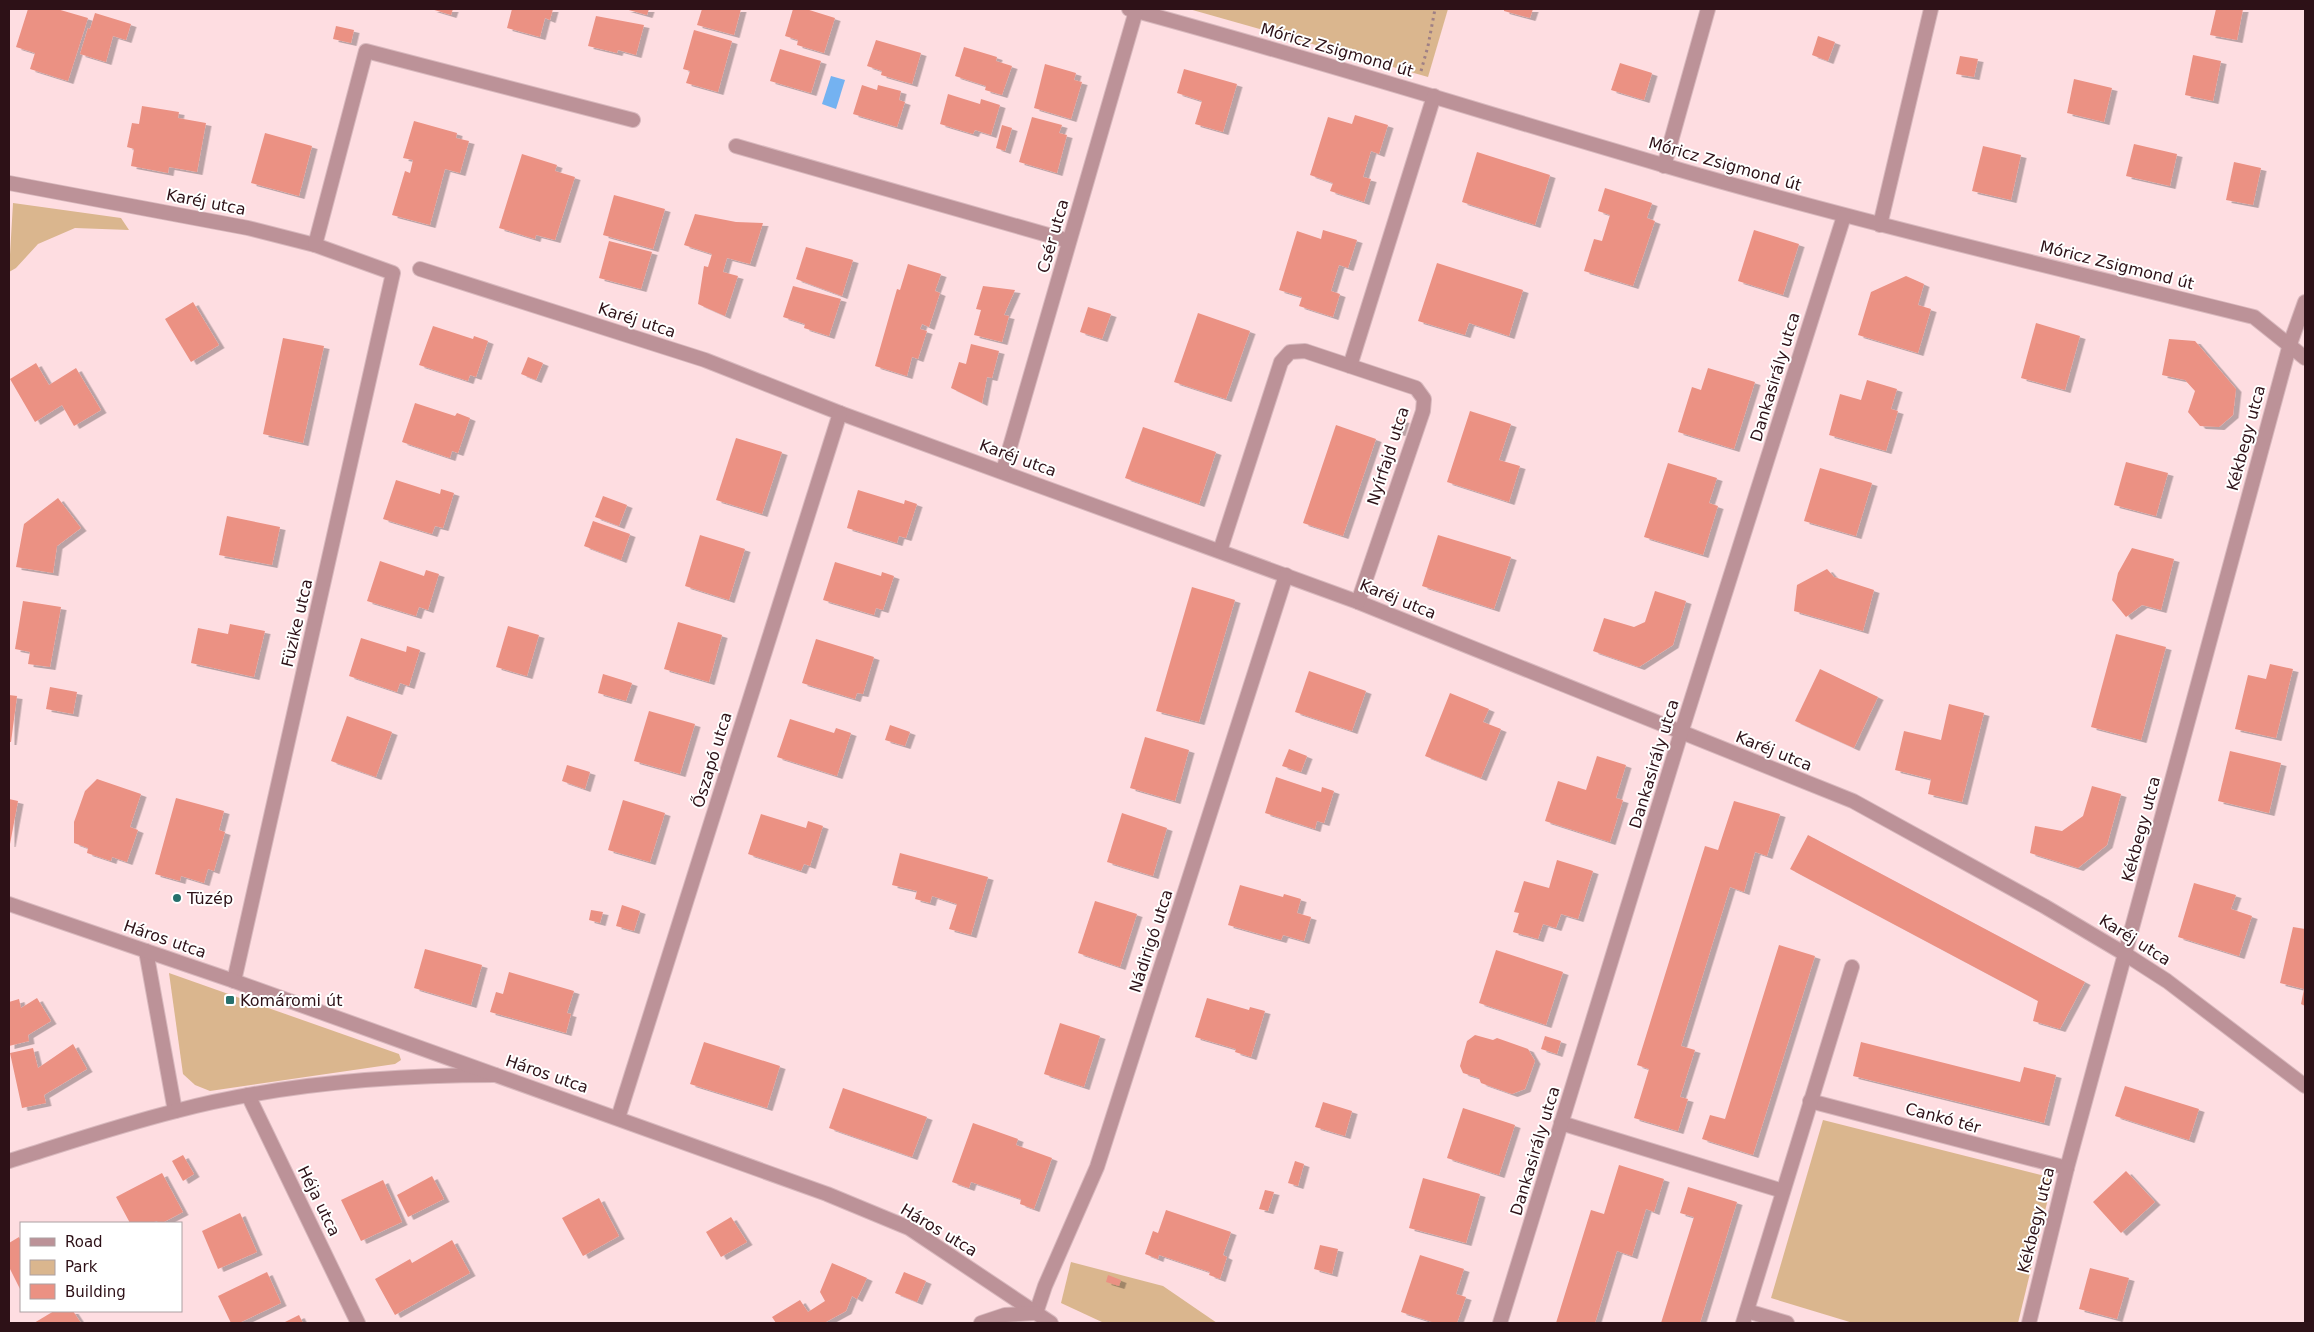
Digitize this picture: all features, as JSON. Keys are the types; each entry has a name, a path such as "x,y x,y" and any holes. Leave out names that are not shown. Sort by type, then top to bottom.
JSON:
{"street":[{"path":"1664,166 1708,9"},
{"path":"1880,225 1931,9"},
{"name":"Móricz Zsigmond út","path":"1132,10 1415,90 1664,166 1844,216 2254,317 2290,344 2305,358"},
{"name":"Csér utca","path":"1003,471 1070,241 1132,10"},
{"path":"315,245 366,50 633,120"},
{"path":"1350,366 1434,96"},
{"path":"736,146 1070,241"},
{"name":"Karéj utca","path":"9,183 248,228 315,245 393,273"},
{"name":"Dankasirály utca","path":"1500,1323 1681,733 1844,216"},
{"name":"Karéj utca","path":"420,268 704,360 840,413 1286,575 1358,602 1854,801 2044,906 2125,954 2167,981 2305,1086"},
{"name":"Füzike utca","path":"234,981 393,273"},
{"name":"Kékbegy utca","path":"2029,1323 2066,1168 2290,344 2305,302"},
{"name":"Nyírfajd utca","path":"1220,551 1281,362 1290,352 1305,351 1416,388 1424,400 1423,411 1358,602"},
{"name":"Őszapó utca","path":"618,1118 840,413"},
{"name":"Nádirigó utca","path":"1036,1312 1045,1286 1097,1167 1286,575"},
{"name":"Háros utca","path":"9,904 234,981 828,1194 909,1228 1052,1323"},
{"path":"146,951 176,1111"},
{"path":"1787,1323 1745,1317 1852,967"},
{"path":"9,1161 176,1111 248,1095 367,1079 432,1075 498,1075"},
{"name":"Héja utca","path":"248,1095 358,1323"},
{"name":"Cankó tér","path":"1810,1101 2066,1168"},
{"path":"1561,1123 1783,1191"},
{"path":"981,1323 1005,1315 1036,1312"}],"path":[{"path":"1415,90 1428,46 1435,9"}],"green space":[{"path":"1189,9 1448,9 1428,77"},
{"path":"13,203 121,218 129,230 75,228 38,244 16,268 9,272"},
{"path":"169,973 399,1054 401,1060 395,1064 210,1091 195,1085 183,1074"},
{"path":"1823,1120 2053,1178 2018,1323 1853,1323 1771,1298"},
{"path":"1071,1262 1163,1286 1217,1323 1104,1323 1061,1303"}],"water":[{"path":"831,76 845,80 836,109 822,104"}],"building":[{"path":"28,9 57,9 88,18 68,81 30,69 35,53 16,47"},
{"path":"431,9 453,9 451,15"},
{"path":"512,9 553,9 550,20 545,18 540,37 507,28"},
{"path":"625,9 649,9 647,15"},
{"path":"702,9 741,9 734,35 697,25"},
{"path":"793,9 806,9 835,18 824,53 797,45 798,40 785,36"},
{"path":"1504,9 1533,9 1530,18 1504,11"},
{"path":"2216,9 2243,9 2237,40 2210,35"},
{"path":"95,13 131,24 126,40 113,36 106,62 80,54"},
{"path":"596,16 644,25 636,55 618,50 617,53 588,46"},
{"path":"336,26 354,30 351,43 333,39"},
{"path":"694,30 732,41 718,92 686,83 690,71 683,69"},
{"path":"1818,36 1835,42 1828,61 1812,55"},
{"path":"876,40 921,53 912,84 881,75 882,71 867,66"},
{"path":"964,47 997,57 996,61 1012,66 1002,95 985,90 986,86 955,76"},
{"path":"780,49 821,61 811,93 770,81"},
{"path":"2193,55 2221,61 2213,101 2185,95"},
{"path":"1960,56 1978,59 1974,77 1956,74"},
{"path":"1620,63 1652,73 1644,100 1611,90"},
{"path":"1045,64 1076,73 1074,80 1082,82 1071,119 1034,108"},
{"path":"1184,69 1237,84 1223,132 1195,124 1202,101 1177,93"},
{"path":"2074,79 2112,88 2104,122 2067,113"},
{"path":"862,85 877,90 878,85 901,91 899,100 905,102 897,127 853,114"},
{"path":"948,94 980,104 981,99 1000,105 991,135 975,130 973,134 940,124"},
{"path":"142,106 179,112 178,118 206,123 197,172 169,167 168,173 131,166 134,149 127,147 132,123 139,124"},
{"path":"1355,115 1388,125 1379,154 1371,151 1363,177 1371,179 1364,202 1330,191 1333,183 1310,175 1328,117 1352,124"},
{"path":"1032,117 1062,125 1059,133 1067,135 1057,173 1019,162"},
{"path":"414,121 457,133 456,138 469,141 460,173 445,169 430,225 392,215 405,171 410,173 413,160 403,158"},
{"path":"1002,125 1012,128 1005,151 996,148"},
{"path":"265,133 312,146 299,196 251,183"},
{"path":"2134,144 2177,154 2170,186 2126,176"},
{"path":"1983,146 2021,155 2011,200 1972,191"},
{"path":"1477,152 1550,175 1535,225 1462,202"},
{"path":"522,154 557,165 555,171 575,177 555,240 536,235 535,239 499,228"},
{"path":"2234,162 2261,168 2253,205 2226,200"},
{"path":"1605,188 1652,203 1647,218 1655,221 1633,286 1584,271 1594,239 1602,241 1610,215 1598,211"},
{"path":"614,195 665,209 653,249 603,235"},
{"path":"695,214 736,222 763,223 750,264 727,258 723,272 738,276 725,316 698,304 704,266 708,267 712,254 684,245"},
{"path":"1323,230 1357,240 1348,268 1339,265 1331,291 1340,294 1333,317 1299,306 1302,297 1279,290 1297,231 1321,239"},
{"path":"1754,230 1799,244 1783,295 1738,281"},
{"path":"609,241 652,252 641,289 599,278"},
{"path":"806,247 853,260 842,296 796,279"},
{"path":"1437,263 1523,290 1509,336 1469,323 1465,335 1418,321"},
{"path":"908,264 941,274 935,291 940,293 929,327 922,324 920,329 927,331 918,359 912,357 907,376 875,366 897,289 900,290"},
{"path":"1906,276 1924,284 1918,305 1931,309 1918,353 1858,335 1871,292"},
{"path":"793,286 841,299 829,336 804,328 805,324 783,317"},
{"path":"983,286 1015,290 1004,315 1009,316 1002,342 974,335 981,310 976,309"},
{"path":"193,302 219,345 191,362 165,319"},
{"path":"1088,307 1111,314 1102,339 1080,332"},
{"path":"1198,313 1250,331 1226,399 1174,382"},
{"path":"2036,323 2080,336 2065,390 2021,378"},
{"path":"433,326 473,339 474,336 488,341 476,377 470,375 468,381 419,365"},
{"path":"283,338 324,346 303,443 263,434"},
{"path":"2169,339 2195,341 2236,389 2233,415 2219,427 2200,426 2188,412 2195,391 2185,380 2162,375"},
{"path":"971,344 999,351 992,378 987,377 982,403 951,388 959,362 966,364"},
{"path":"528,357 543,363 536,380 521,374"},
{"path":"36,363 49,385 76,368 101,410 74,426 62,405 35,422 10,379"},
{"path":"1708,368 1755,382 1734,449 1678,432 1692,387 1701,390"},
{"path":"1867,380 1897,389 1891,409 1898,411 1886,451 1829,435 1840,394 1861,400"},
{"path":"415,403 455,416 457,413 470,418 458,453 452,451 450,458 402,442"},
{"path":"1470,411 1511,424 1499,460 1520,466 1509,502 1447,482"},
{"path":"1395,418 1404,420 1400,433 1391,431"},
{"path":"1336,425 1376,439 1343,536 1303,523"},
{"path":"1143,427 1216,452 1199,504 1125,478"},
{"path":"736,438 782,452 762,514 716,500"},
{"path":"2126,462 2168,473 2156,516 2114,505"},
{"path":"1668,463 1717,478 1709,503 1718,506 1703,555 1644,537"},
{"path":"1820,468 1872,483 1856,536 1804,521"},
{"path":"396,480 440,494 441,489 454,493 443,528 435,526 432,534 383,519"},
{"path":"858,490 904,504 905,500 917,504 906,538 899,536 897,543 847,528"},
{"path":"603,496 627,505 619,526 595,517"},
{"path":"58,498 81,528 57,546 53,573 16,567 24,524"},
{"path":"227,516 280,527 272,565 219,555"},
{"path":"593,521 630,534 621,560 584,546"},
{"path":"700,535 745,549 729,600 685,586"},
{"path":"1438,535 1511,557 1494,609 1422,586"},
{"path":"2132,548 2174,559 2161,610 2142,605 2126,617 2112,600 2118,573"},
{"path":"380,561 424,576 426,570 439,574 428,610 419,607 416,616 367,601"},
{"path":"835,562 881,576 882,572 894,576 883,610 876,608 874,615 823,600"},
{"path":"1827,569 1834,577 1874,590 1863,631 1794,611 1797,585"},
{"path":"1192,587 1235,600 1199,722 1156,711"},
{"path":"1655,591 1686,601 1673,645 1639,667 1593,651 1604,618 1634,627 1645,622"},
{"path":"23,601 61,607 50,667 28,664 30,652 15,649"},
{"path":"678,622 722,635 709,682 664,669"},
{"path":"230,624 265,631 254,677 191,663 198,628 228,634"},
{"path":"508,626 539,635 527,676 496,667"},
{"path":"2116,634 2166,647 2141,740 2091,727"},
{"path":"361,638 406,652 407,646 420,650 409,686 400,683 397,692 349,676"},
{"path":"816,639 874,657 863,694 857,693 855,699 802,683"},
{"path":"2270,664 2293,669 2276,738 2235,729 2248,675 2266,679"},
{"path":"1820,669 1878,697 1854,748 1795,721"},
{"path":"1309,671 1366,691 1352,731 1295,712"},
{"path":"603,674 632,683 626,701 598,693"},
{"path":"50,687 77,692 73,714 46,709"},
{"path":"1450,693 1489,709 1483,722 1501,729 1481,778 1425,756"},
{"path":"9,695 17,696 11,742 9,742"},
{"path":"1949,704 1984,713 1962,802 1928,794 1931,779 1895,770 1904,731 1941,740"},
{"path":"649,711 695,724 680,774 634,761"},
{"path":"347,716 392,732 376,777 331,761"},
{"path":"790,719 834,733 836,728 851,733 837,776 777,757"},
{"path":"890,725 910,732 905,746 885,740"},
{"path":"1145,737 1189,750 1175,801 1130,788"},
{"path":"1289,749 1307,756 1301,772 1282,766"},
{"path":"2230,751 2281,763 2269,813 2218,801"},
{"path":"1597,756 1626,765 1616,798 1623,800 1610,842 1545,821 1558,781 1586,790"},
{"path":"567,765 590,772 585,789 562,781"},
{"path":"1276,777 1321,792 1322,787 1334,791 1324,823 1317,821 1315,829 1265,813"},
{"path":"97,779 141,794 130,827 138,830 127,862 112,857 111,861 87,853 88,848 74,843 74,822 85,791"},
{"path":"2092,786 2121,794 2107,845 2078,868 2030,853 2035,826 2062,831 2083,816"},
{"path":"176,798 224,811 219,830 225,832 214,871 208,869 204,883 181,876 180,881 155,874"},
{"path":"9,799 18,801 10,844 9,844"},
{"path":"623,800 665,813 650,862 608,850"},
{"path":"1734,801 1780,814 1767,856 1755,852 1744,892 1730,887 1681,1046 1695,1050 1680,1097 1688,1099 1678,1131 1634,1118 1649,1069 1637,1065 1705,846 1718,850"},
{"path":"1122,813 1167,828 1153,876 1107,862"},
{"path":"761,814 806,828 808,821 823,826 810,866 804,864 801,871 748,854"},
{"path":"1808,835 2085,982 2060,1029 2033,1021 2038,1001 1790,869"},
{"path":"900,853 988,877 971,935 949,929 957,904 932,896 930,903 915,899 917,891 892,885"},
{"path":"1557,860 1593,871 1578,919 1561,914 1556,928 1543,924 1538,939 1513,932 1519,913 1514,912 1524,881 1549,888"},
{"path":"2194,883 2236,895 2231,909 2252,916 2239,956 2178,937"},
{"path":"1240,885 1283,897 1284,894 1301,899 1297,913 1311,917 1304,941 1283,935 1281,940 1228,925"},
{"path":"1095,901 1137,914 1120,967 1078,953"},
{"path":"622,905 640,911 634,931 616,926"},
{"path":"591,910 603,912 600,923 589,920"},
{"path":"2293,927 2305,929 2305,1006 2301,1004 2304,989 2280,983"},
{"path":"1779,945 1815,956 1753,1155 1702,1139 1710,1115 1725,1119"},
{"path":"425,949 482,965 471,1005 414,988"},
{"path":"1496,950 1563,972 1546,1025 1479,1003"},
{"path":"509,972 574,991 567,1013 571,1014 566,1033 490,1012 496,992 503,994"},
{"path":"37,998 51,1021 28,1035 29,1041 9,1046 9,1002 19,999 21,1008"},
{"path":"1207,998 1249,1010 1250,1007 1265,1011 1251,1057 1235,1052 1236,1049 1195,1037"},
{"path":"1060,1023 1100,1036 1084,1087 1044,1074"},
{"path":"1475,1035 1493,1040 1497,1038 1528,1049 1535,1061 1525,1089 1512,1094 1481,1083 1479,1078 1463,1073 1460,1066 1467,1041"},
{"path":"1545,1036 1561,1041 1557,1054 1541,1049"},
{"path":"704,1042 780,1066 767,1108 690,1084"},
{"path":"1861,1042 2020,1082 2024,1067 2056,1075 2044,1123 1853,1076"},
{"path":"73,1044 87,1069 44,1095 46,1103 22,1108 10,1053 33,1048 38,1068"},
{"path":"2125,1086 2199,1109 2189,1140 2115,1116"},
{"path":"843,1088 927,1117 912,1157 829,1128"},
{"path":"1323,1102 1352,1111 1345,1136 1315,1127"},
{"path":"1463,1108 1515,1125 1499,1175 1447,1158"},
{"path":"973,1123 1018,1139 1016,1145 1052,1158 1034,1209 1020,1204 1021,1199 971,1182 969,1188 952,1182"},
{"path":"183,1155 194,1174 183,1181 172,1161"},
{"path":"1295,1161 1304,1164 1298,1186 1288,1183"},
{"path":"1619,1165 1664,1179 1654,1212 1646,1209 1632,1256 1617,1251 1595,1323 1556,1323 1591,1210 1604,1214"},
{"path":"2126,1171 2155,1202 2121,1233 2093,1202"},
{"path":"162,1173 183,1212 164,1222 129,1222 116,1197"},
{"path":"432,1176 444,1199 408,1217 397,1195"},
{"path":"1423,1178 1480,1194 1466,1243 1409,1228"},
{"path":"383,1180 402,1222 361,1241 341,1200"},
{"path":"1688,1187 1737,1202 1700,1323 1661,1323 1694,1217 1680,1213"},
{"path":"1265,1190 1274,1192 1268,1211 1259,1209"},
{"path":"599,1198 619,1236 583,1256 562,1218"},
{"path":"1166,1210 1231,1232 1223,1255 1227,1257 1220,1279 1209,1275 1210,1272 1159,1255 1158,1259 1145,1254 1153,1231 1158,1233"},
{"path":"240,1213 257,1252 218,1269 202,1231"},
{"path":"731,1217 747,1242 721,1257 706,1232"},
{"path":"19,1237 20,1239 20,1289 9,1267 9,1243"},
{"path":"452,1240 470,1273 395,1315 375,1279 410,1259 412,1263"},
{"path":"1320,1245 1338,1249 1332,1274 1314,1269"},
{"path":"1420,1255 1464,1269 1456,1294 1466,1297 1457,1323 1435,1323 1401,1312"},
{"path":"832,1263 867,1278 857,1299 852,1296 846,1311 824,1323 776,1323 772,1317 800,1300 808,1312 825,1301 820,1292"},
{"path":"2090,1268 2129,1278 2117,1319 2079,1309"},
{"path":"267,1272 281,1303 239,1323 231,1323 218,1296"},
{"path":"904,1272 926,1281 917,1302 895,1293"},
{"path":"1108,1275 1121,1280 1119,1286 1106,1282"},
{"path":"52,1312 74,1312 81,1323 34,1323"},
{"path":"299,1315 303,1323 283,1323"}],"place":[{"name":"Tüzép","path":"177,898"},
{"name":"Komáromi út","path":"230,1000"}]}
